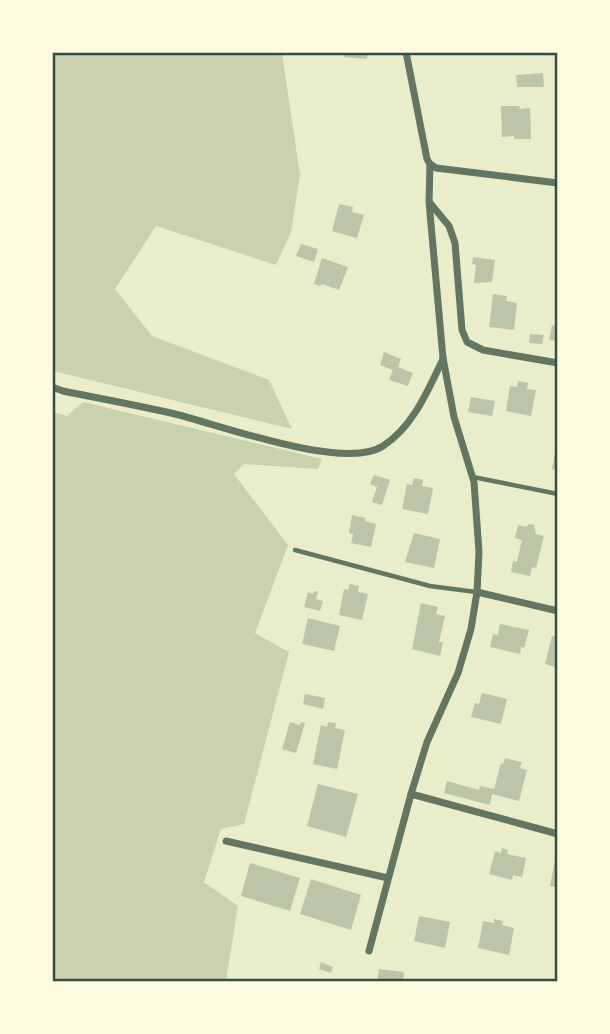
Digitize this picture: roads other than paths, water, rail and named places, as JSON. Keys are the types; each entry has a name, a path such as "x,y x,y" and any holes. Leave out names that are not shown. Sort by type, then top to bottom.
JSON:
{"street":[{"path":"369,951 427,742 458,673 471,629 477,592 479,552 473,477 454,417 443,358 429,202 430,164 406,52"},
{"path":"430,164 558,183"},
{"path":"429,202 449,226 455,243 462,330 467,342 483,350 558,363"},
{"path":"52,387 177,415 316,451 349,454 381,448 404,428 425,395 443,358"},
{"path":"477,592 558,611"},
{"path":"411,794 558,834"},
{"path":"226,842 388,878"}],"lane":[{"path":"473,477 558,494"},
{"path":"295,550 430,586 477,592"}]}
